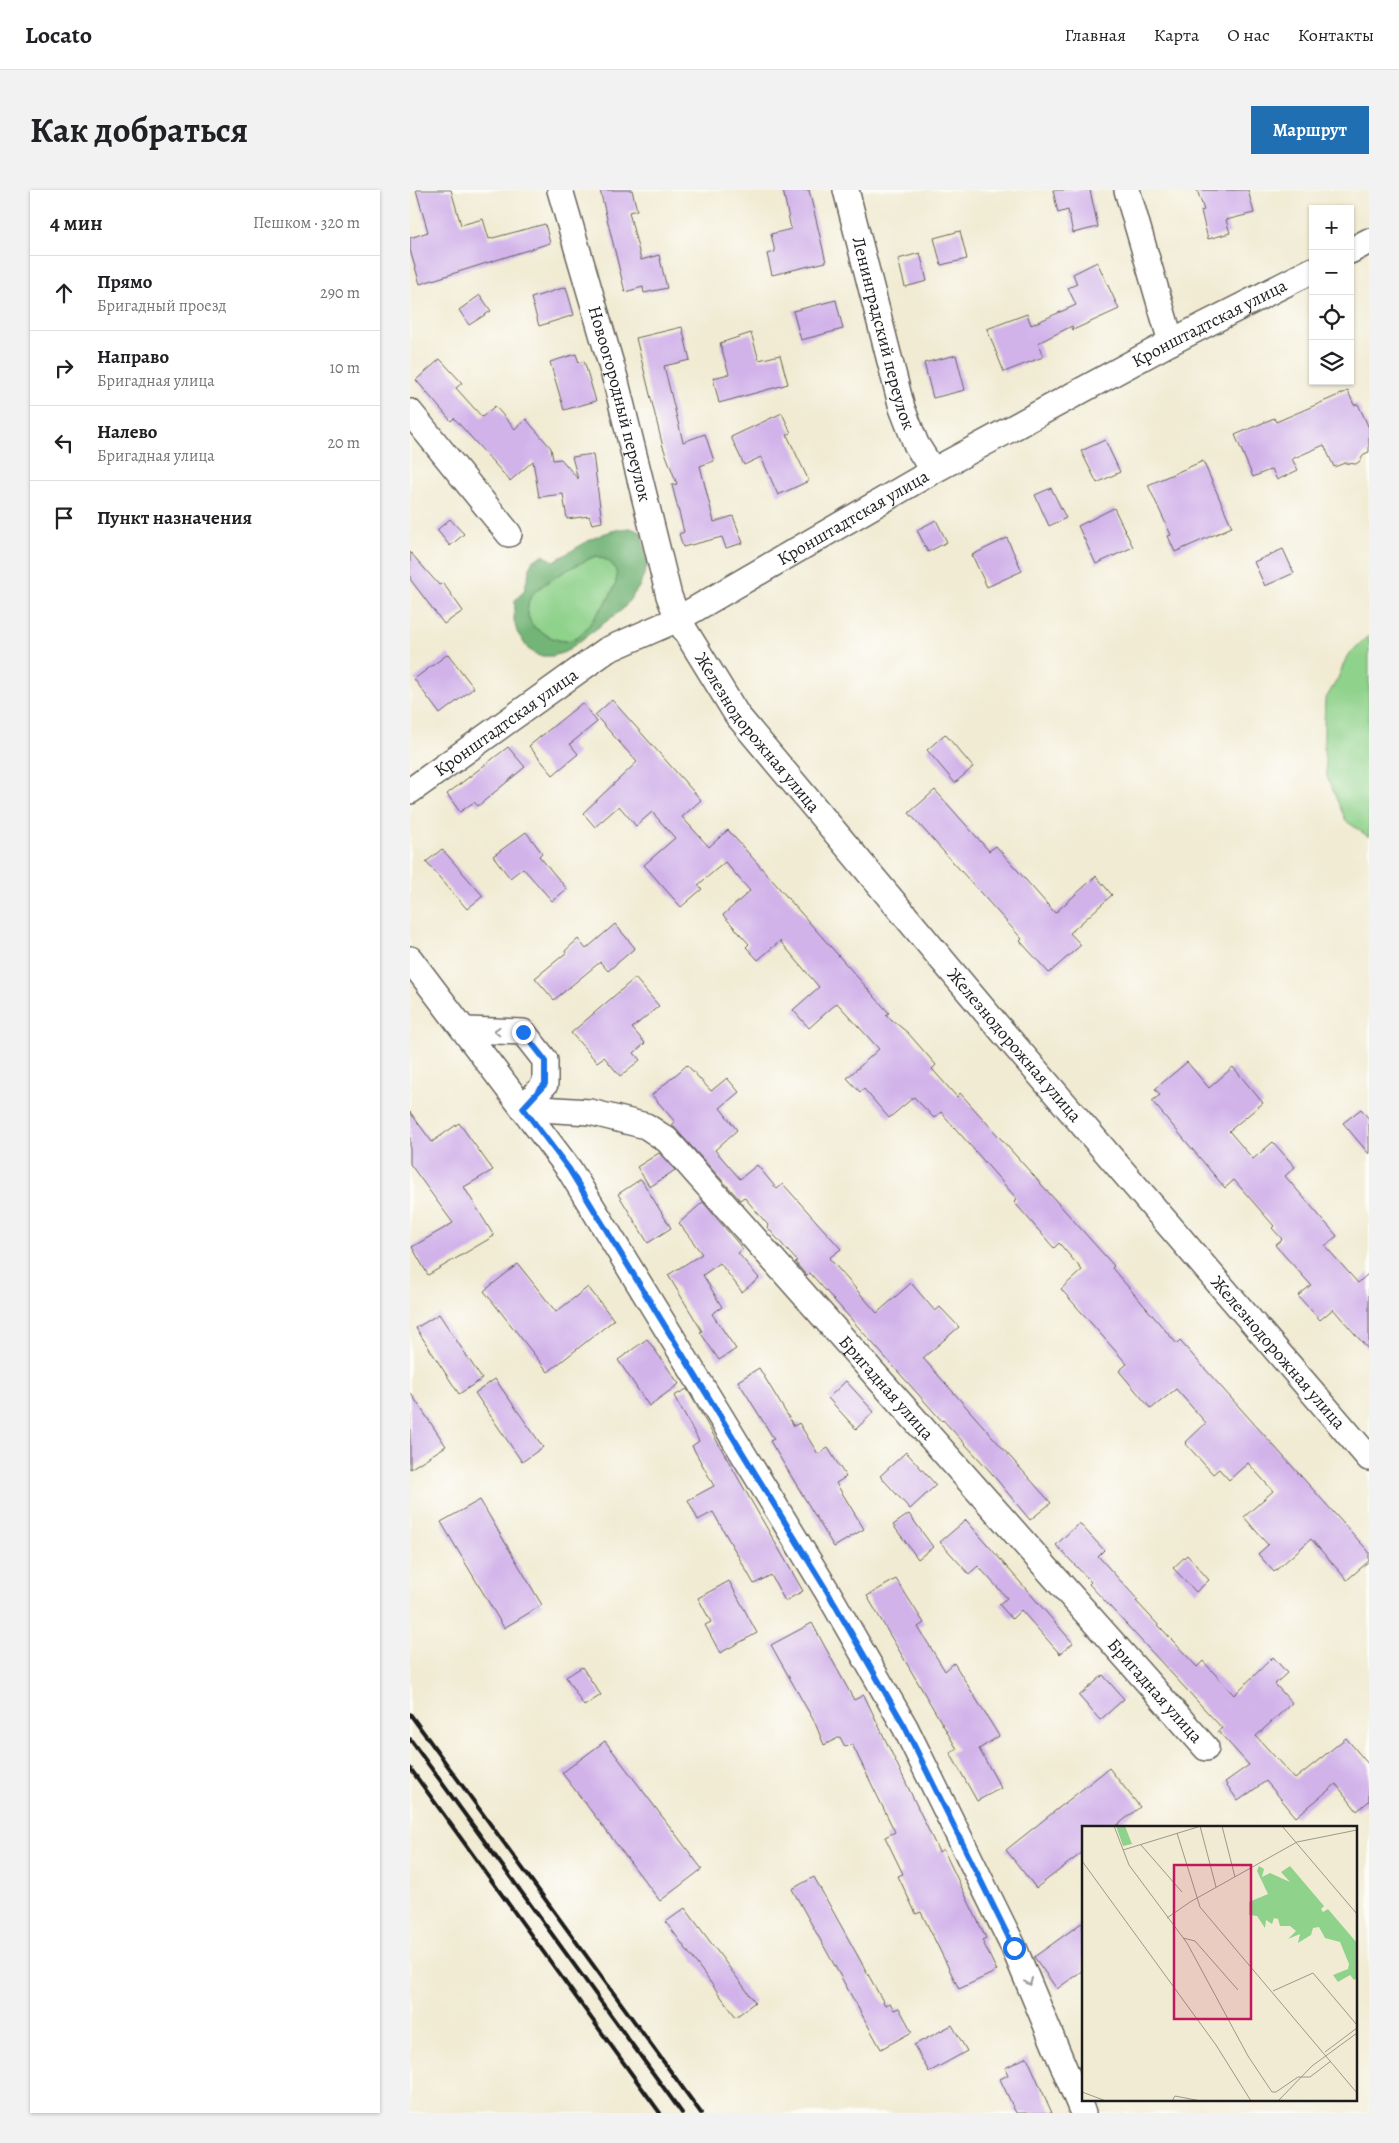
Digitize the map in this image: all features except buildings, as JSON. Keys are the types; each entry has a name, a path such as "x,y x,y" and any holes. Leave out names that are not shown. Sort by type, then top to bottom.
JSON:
{"street":[{"name":"Новоогородный переулок","path":"560,190 615,378 669,596 678,619"},
{"name":"Ленинградский переулок","path":"846,190 902,408 916,444 933,471"},
{"path":"1127,190 1171,342"},
{"path":"1352,250 1369,242"},
{"name":"Кронштадтская улица","path":"410,791 607,650 678,619 933,471 1171,342 1309,272"},
{"path":"410,412 509,534"},
{"name":"Железнодорожная улица","path":"678,619 738,715 990,1017 1369,1458"},
{"path":"410,959 466,1030 569,1169 827,1591 905,1727 1014,1948 1083,2113"},
{"path":"466,1030 523,1032 545,1060 545,1084 523,1108"},
{"name":"Бригадная улица","path":"523,1108 590,1112 646,1126 667,1140 1206,1748"}],"green space":[{"path":"630,528 641,532 648,564 639,587 623,609 565,652 553,656 539,656 528,649 517,632 514,620 515,600 524,591 532,561 543,555 554,561 590,540 619,529","holes":["596,556 614,567 617,574 616,582 603,606 580,635 571,640 562,641 534,627 529,618 528,607 531,597 539,588 564,572"]},
{"path":"596,556 614,567 617,574 613,590 591,623 576,638 566,641 551,637 534,627 529,618 528,607 534,593 563,572"},
{"path":"1369,635 1369,837 1346,821 1327,777 1324,725 1325,700 1338,678 1347,656"}],"railway":[{"path":"410,1714 701,2113"},
{"path":"410,1739 682,2113"},
{"path":"410,1768 660,2113"}],"route":[{"path":"523,1032 545,1060 545,1084 523,1108 569,1169 827,1591 905,1727 1014,1948"}]}
